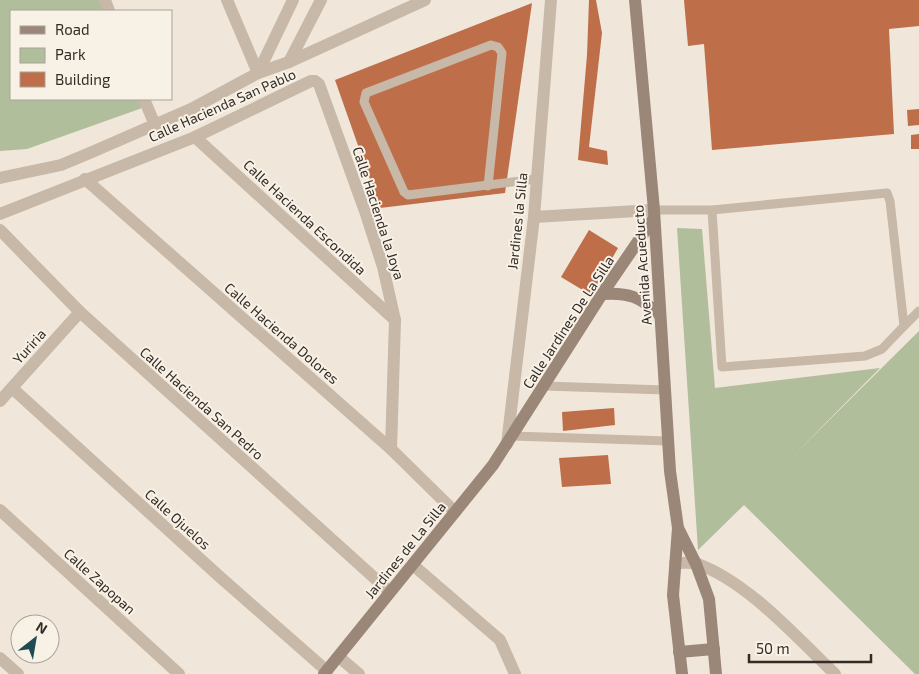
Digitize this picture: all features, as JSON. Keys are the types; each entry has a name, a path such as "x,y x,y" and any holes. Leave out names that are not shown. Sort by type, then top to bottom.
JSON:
{"street":[{"path":"227,0 258,73"},
{"path":"258,73 293,0"},
{"path":"289,62 321,0"},
{"path":"0,178 61,165 155,125 258,73 289,62 425,0"},
{"name":"Jardines la Silla","path":"510,440 534,217 551,0"},
{"name":"Avenida Acueducto","path":"635,0 654,214 670,471 678,528 673,595 682,674"},
{"name":"Calle Hacienda San Pablo","path":"0,214 195,136 310,81 315,81"},
{"name":"Calle Hacienda la Joya","path":"315,81 318,84 339,137 366,214 383,267 395,320 390,449"},
{"path":"144,100 155,125"},
{"name":"Calle Hacienda Escondida","path":"195,136 395,320"},
{"name":"Calle Hacienda Dolores","path":"85,179 390,449 455,512"},
{"path":"534,217 654,214"},
{"name":"Calle Jardines De La Silla","path":"510,440 654,214"},
{"name":"Calle Hacienda San Pedro","path":"0,230 80,312 390,592"},
{"path":"602,294 622,293 630,295 644,301 660,315"},
{"name":"Yuriria","path":"0,401 80,312"},
{"name":"Calle Ojuelos","path":"12,388 325,672"},
{"name":"Jardines de La Silla","path":"325,672 413,565 510,440"},
{"name":"Calle Zapopan","path":"0,510 179,674"},
{"name":"Avenida Acueducto","path":"678,528 710,598 716,674"},
{"path":"675,562 696,564 740,589 834,674"},
{"path":"413,565 500,640 515,674"},
{"path":"679,652 714,650"},
{"path":"339,657 359,674"},
{"path":"0,658 18,674"},
{"path":"820,660 822,674"}],"lane":[{"path":"488,186 502,53 498,47 491,45 365,95 364,102 404,192 408,195 488,186 536,179"},
{"path":"654,214 887,193 890,201 904,326"},
{"path":"712,210 722,367 866,356 882,349 919,310"},
{"path":"545,386 665,390"},
{"path":"510,440 668,441"}],"green space":[{"path":"0,0 100,0 105,10 10,10 10,100 142,100 145,107 27,149 0,151"},
{"path":"677,228 702,229 715,388 880,368 795,454 919,331 919,674 915,674 744,505 698,550"}],"building":[{"path":"589,0 596,0 602,33 589,147 607,151 608,165 578,160 587,55"},
{"path":"684,0 919,0 919,26 889,29 894,134 712,150 704,44 688,46"},
{"path":"532,3 505,193 380,208 335,80"},
{"path":"919,109 919,125 908,126 907,110"},
{"path":"919,134 919,149 911,149 911,135"},
{"path":"589,230 618,248 591,295 561,277"},
{"path":"614,408 615,425 563,431 562,412"},
{"path":"608,455 611,484 562,487 559,458"}]}
